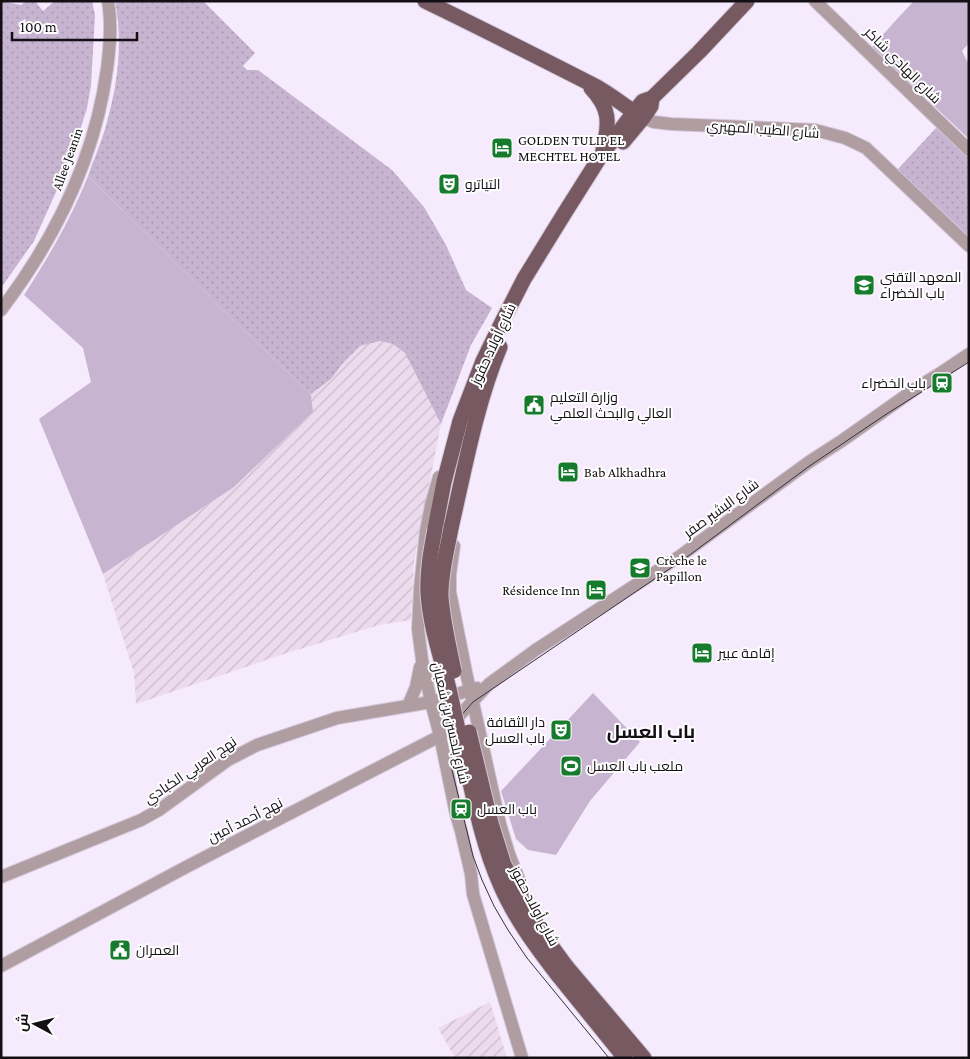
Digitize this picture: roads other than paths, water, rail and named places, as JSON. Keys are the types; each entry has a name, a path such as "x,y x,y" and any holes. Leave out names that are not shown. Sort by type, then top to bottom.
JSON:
{"main road":[{"name":"شارع الطيب المهيري","path":"425,1 605,92 638,115"},
{"name":"شارع أولاد حفوز","path":"566,972 524,904 504,865 491,823 449,649 441,598 442,580 451,528 476,420 494,362 511,323 539,269 561,231 638,115 643,101 652,98 747,1"},
{"name":"شارع الطيب المهيري","path":"587,83 602,100 606,113 608,128 600,158"},
{"name":"شارع أولاد حفوز","path":"566,972 528,935 500,884 483,837 447,680 437,645 427,583 428,570 444,482 460,421 483,361 515,296 564,214 600,158 638,115"},
{"path":"566,972 625,1058"},
{"path":"566,972 644,1058"}],"street":[{"name":"Allee Jeanin","path":"1,310 17,289 58,222 73,192 88,151 104,90 111,37 111,15 108,1"},
{"name":"شارع الهادي شاكر","path":"816,1 969,150"},
{"name":"شارع الطيب المهيري","path":"638,115 654,122 671,124 815,130 845,138 866,148 969,246"},
{"name":"شارع البشير صفر","path":"489,684 537,649 680,556 809,462 969,354"},
{"name":"شارع أولاد حفوز","path":"476,420 476,432 453,552 450,592 500,824 509,854 528,898 566,972"},
{"name":"شارع بلحسن بن شعبان","path":"460,421 438,479 426,531 418,629 422,660 461,831 473,894 522,1058"},
{"path":"408,706 416,687 422,660"},
{"name":"نهج أحمد أمين","path":"1,966 196,862 440,736 445,732 471,695 489,684"},
{"name":"نهج العربي الكبادي","path":"1,878 141,820 159,810 228,760 257,745 337,718 471,695"}],"tram line":[{"path":"609,1058 527,958 494,906 482,880 473,856 451,766 453,741 459,718 473,702 687,557 808,467 969,362"}],"place":[{"name":"GOLDEN TULIP EL MECHTEL HOTEL","path":"502,148"},
{"name":"التياترو","path":"449,184"},
{"name":"المعهد التقني باب الخضراء","path":"864,285"},
{"name":"باب الخضراء","path":"942,383"},
{"name":"وزارة التعليم العالي والبحث العلمي","path":"534,405"},
{"name":"Bab Alkhadhra","path":"568,472"},
{"name":"Crèche le Papillon","path":"640,568"},
{"name":"Résidence Inn","path":"596,590"},
{"name":"إقامة عبير","path":"702,653"},
{"name":"دار الثقافة باب العسل","path":"561,730"},
{"name":"ملعب باب العسل","path":"571,766"},
{"name":"باب العسل","path":"461,809"},
{"name":"العمران","path":"120,950"}],"district":[{"name":"باب العسل","path":"651,731"}]}
